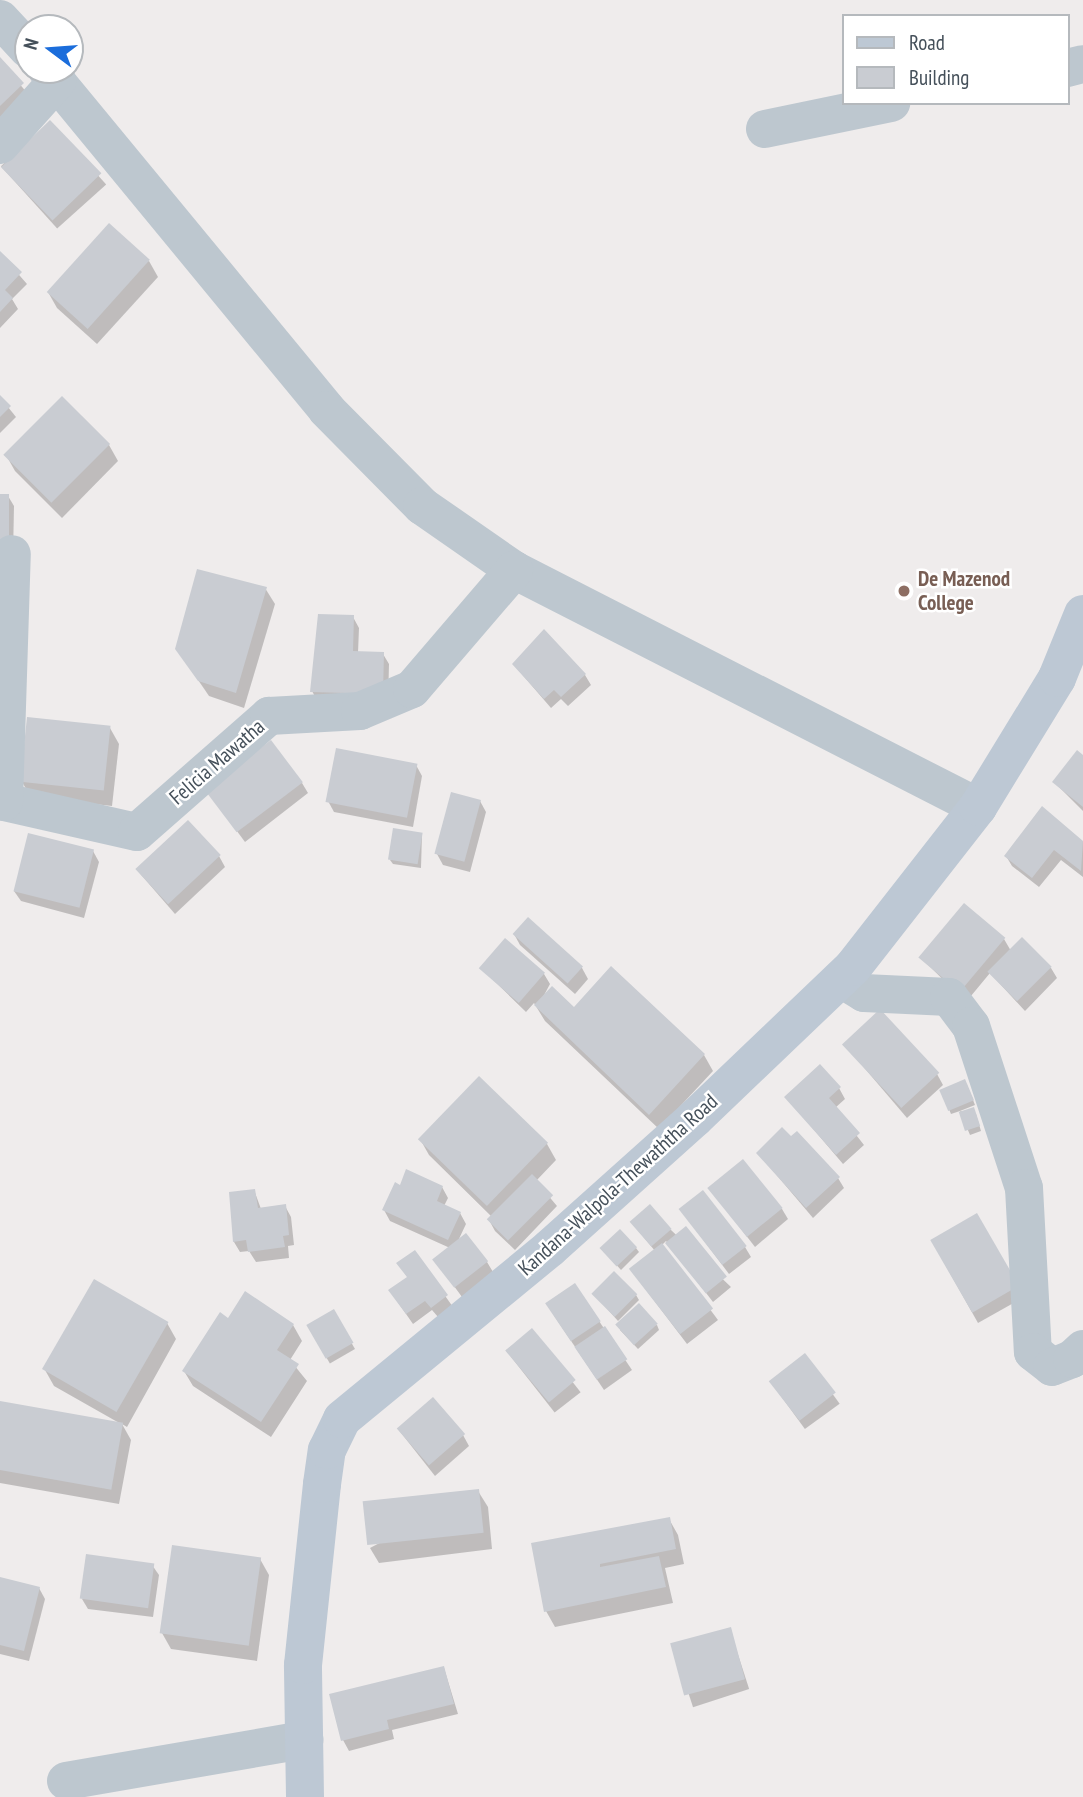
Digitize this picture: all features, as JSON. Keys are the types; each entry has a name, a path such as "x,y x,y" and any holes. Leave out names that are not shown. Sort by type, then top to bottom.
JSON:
{"street":[{"path":"0,19 14,34"},
{"path":"0,145 46,84"},
{"path":"59,84 327,410 422,506 514,570 978,807"},
{"path":"765,129 881,105"},
{"path":"2,801 12,554"},
{"name":"Felicia Mawatha","path":"2,801 136,832 269,716 360,711 412,689 514,570"},
{"name":"Kandana-Walpola-Thewaththa Road","path":"305,1797 303,1665 327,1450 342,1419 550,1248 841,979 978,807 1057,678 1083,614"},
{"path":"841,979 864,993 949,997 971,1026 1024,1188 1033,1352 1052,1367 1072,1359 1083,1349"},
{"path":"66,1781 304,1740"}],"building":[{"path":"0,57 14,72 14,84 23,84 0,106"},
{"path":"50,120 101,173 52,220 1,167"},
{"path":"109,223 150,260 88,329 47,292"},
{"path":"0,251 22,272 5,290 13,298 0,312"},
{"path":"0,395 11,406 0,417"},
{"path":"62,396 110,444 51,503 3,455"},
{"path":"0,494 9,494 9,547 0,547"},
{"path":"197,569 267,587 236,693 198,681 175,649"},
{"path":"318,614 354,615 353,651 384,652 383,694 310,692"},
{"path":"544,629 586,674 561,697 554,690 544,699 512,664"},
{"path":"27,717 111,726 104,790 20,782"},
{"path":"271,740 303,782 237,832 205,790"},
{"path":"336,748 417,764 407,818 326,802"},
{"path":"1077,750 1083,755 1083,807 1052,782"},
{"path":"451,792 481,800 464,862 434,854"},
{"path":"1042,806 1083,841 1081,871 1054,850 1032,878 1004,856"},
{"path":"188,820 221,855 168,904 135,869"},
{"path":"393,828 423,833 418,864 388,860"},
{"path":"28,833 94,849 79,908 13,891"},
{"path":"964,903 1005,938 960,992 918,957"},
{"path":"528,917 583,967 568,984 513,934"},
{"path":"1022,937 1052,967 1017,1001 987,972"},
{"path":"505,938 545,973 519,1003 479,968"},
{"path":"611,966 705,1054 649,1115 534,1005 552,986 574,1007"},
{"path":"880,1009 939,1073 901,1108 842,1044"},
{"path":"820,1064 841,1087 829,1098 860,1133 836,1155 784,1097"},
{"path":"479,1076 548,1143 487,1206 418,1139"},
{"path":"965,1079 974,1100 948,1111 939,1090"},
{"path":"974,1107 980,1126 965,1131 959,1112"},
{"path":"782,1127 791,1136 797,1131 840,1177 806,1208 756,1153"},
{"path":"743,1159 783,1208 747,1237 707,1188"},
{"path":"406,1169 443,1186 437,1201 461,1212 448,1240 382,1210 395,1182 400,1185"},
{"path":"532,1174 553,1195 508,1240 487,1219"},
{"path":"255,1189 258,1208 286,1204 289,1235 283,1236 285,1247 248,1252 246,1240 233,1242 229,1192"},
{"path":"703,1190 747,1246 722,1265 679,1209"},
{"path":"650,1204 672,1229 651,1247 630,1222"},
{"path":"977,1213 1019,1286 972,1313 930,1240"},
{"path":"686,1226 727,1277 706,1294 665,1243"},
{"path":"620,1229 637,1247 617,1266 600,1248"},
{"path":"466,1233 488,1261 454,1288 432,1259"},
{"path":"662,1243 713,1308 680,1334 629,1269"},
{"path":"415,1250 448,1295 431,1308 425,1301 406,1314 388,1290 407,1277 396,1263"},
{"path":"614,1271 637,1294 615,1317 591,1294"},
{"path":"94,1279 168,1322 116,1412 42,1369"},
{"path":"575,1283 601,1321 571,1341 545,1303"},
{"path":"245,1291 294,1324 277,1350 299,1364 261,1422 182,1371 220,1312 228,1318"},
{"path":"639,1303 658,1324 634,1345 615,1324"},
{"path":"334,1309 354,1343 326,1359 306,1325"},
{"path":"605,1326 627,1359 597,1380 574,1347"},
{"path":"532,1328 576,1380 549,1403 505,1350"},
{"path":"805,1353 836,1392 800,1421 769,1381"},
{"path":"433,1397 465,1434 429,1465 397,1428"},
{"path":"0,1401 123,1423 111,1490 0,1470"},
{"path":"479,1489 484,1533 367,1545 363,1501"},
{"path":"670,1517 676,1549 600,1564 600,1567 659,1556 666,1587 544,1612 531,1543"},
{"path":"172,1545 261,1558 249,1646 160,1633"},
{"path":"86,1554 154,1564 148,1608 80,1599"},
{"path":"0,1577 40,1587 24,1651 0,1645"},
{"path":"731,1627 745,1679 684,1695 670,1643"},
{"path":"444,1666 454,1704 387,1720 389,1729 341,1741 329,1694"}],"place":[{"name":"De Mazenod College","path":"904,591"}]}
